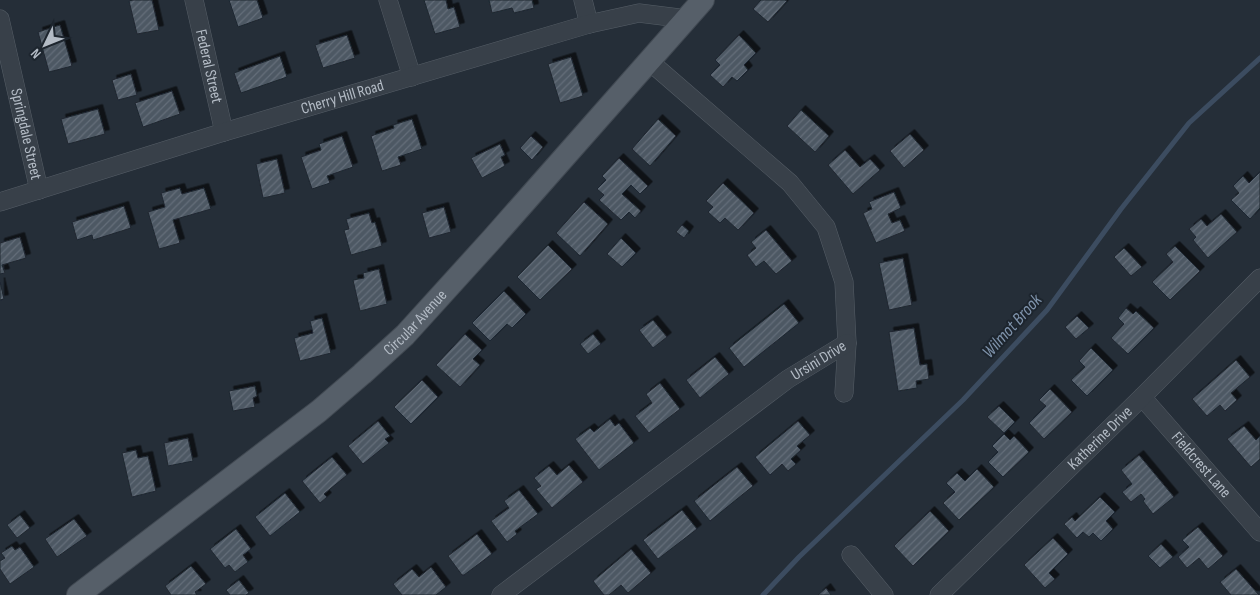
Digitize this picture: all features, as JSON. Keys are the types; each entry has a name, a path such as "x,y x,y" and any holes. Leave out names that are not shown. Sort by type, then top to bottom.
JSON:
{"main road":[{"name":"Circular Avenue","path":"78,595 320,411 404,335 469,265 703,0"}],"street":[{"name":"Federal Street","path":"194,0 224,132"},
{"path":"388,0 412,77"},
{"path":"583,0 589,24"},
{"name":"Cherry Hill Road","path":"0,202 224,132 589,24 639,12 687,19"},
{"name":"Springdale Street","path":"0,19 39,190"},
{"name":"Ursini Drive","path":"501,595 788,379 847,343 844,282 826,227 790,183 649,61"},
{"name":"Katherine Drive","path":"939,595 1142,397 1260,278"},
{"path":"844,393 847,343"},
{"name":"Fieldcrest Lane","path":"1142,397 1260,532"},
{"path":"851,556 884,595"}],"building":[{"path":"152,0 159,30 137,34 129,1"},
{"path":"229,0 257,0 263,18 238,27"},
{"path":"424,0 446,0 448,9 454,7 460,27 435,34"},
{"path":"489,0 532,0 534,8 514,13 512,8 492,13"},
{"path":"761,0 787,1 768,22 753,9"},
{"path":"60,25 72,66 49,72 38,32"},
{"path":"347,35 355,58 323,68 315,45"},
{"path":"739,35 756,53 744,65 748,70 737,81 732,77 723,87 710,75 720,65 715,60"},
{"path":"280,56 287,77 241,93 234,73"},
{"path":"571,57 583,96 560,103 548,64"},
{"path":"131,74 137,95 118,100 112,80"},
{"path":"172,91 180,114 143,127 135,103"},
{"path":"98,109 105,134 68,144 61,119"},
{"path":"801,110 829,136 815,152 787,126"},
{"path":"412,119 422,149 398,157 401,165 382,171 371,136 394,128 393,125"},
{"path":"658,119 676,136 650,166 632,149"},
{"path":"910,134 924,150 904,168 890,151"},
{"path":"342,136 353,167 327,176 330,183 312,189 301,157 321,150 319,144"},
{"path":"531,136 543,147 532,160 520,148"},
{"path":"500,144 505,155 501,157 505,166 482,178 471,158"},
{"path":"845,150 860,167 870,159 880,170 853,194 828,165"},
{"path":"619,158 648,186 640,194 631,185 622,194 641,211 635,218 629,212 621,220 599,200 604,195 597,189 606,180 602,176"},
{"path":"277,159 285,193 263,198 256,164"},
{"path":"1260,172 1260,208 1250,219 1231,200 1239,193 1233,186 1243,176 1249,183"},
{"path":"723,183 754,213 738,230 725,218 720,223 708,212 713,207 706,201"},
{"path":"180,188 182,194 204,188 211,209 173,220 180,243 159,249 148,212 165,207 161,193"},
{"path":"894,192 901,208 888,214 892,223 900,220 905,231 876,243 863,213 872,209 869,202"},
{"path":"584,202 608,224 580,256 556,233"},
{"path":"124,206 131,228 93,240 92,235 77,240 72,222"},
{"path":"444,207 451,232 429,238 422,213"},
{"path":"369,213 372,223 375,222 382,246 351,255 344,230 349,229 346,219"},
{"path":"1221,214 1237,232 1208,258 1193,240 1196,237 1189,229 1201,219 1207,226"},
{"path":"682,225 689,231 684,238 676,232"},
{"path":"766,230 792,261 776,274 764,261 756,267 747,255 756,248 751,242"},
{"path":"20,237 26,258 2,265 5,273 0,274 0,243"},
{"path":"621,238 636,253 622,267 607,254"},
{"path":"548,245 572,269 540,300 517,277"},
{"path":"1175,246 1200,271 1170,300 1152,282 1173,262 1166,254"},
{"path":"1124,248 1142,267 1131,276 1114,257"},
{"path":"903,258 912,305 889,310 879,263"},
{"path":"379,269 387,304 360,311 353,280 364,278 363,273"},
{"path":"0,282 4,299 0,300"},
{"path":"504,291 526,314 512,328 507,324 490,341 472,323"},
{"path":"784,304 799,323 744,367 729,348"},
{"path":"1126,308 1133,314 1136,311 1154,328 1128,354 1111,338 1124,324 1118,318"},
{"path":"1077,316 1089,328 1076,339 1065,327"},
{"path":"322,318 331,353 300,361 294,338 313,333 310,321"},
{"path":"653,320 667,337 653,348 639,330"},
{"path":"914,328 920,365 927,364 929,379 916,381 917,388 898,391 889,332"},
{"path":"465,334 482,350 473,359 480,365 460,387 436,365"},
{"path":"593,334 601,344 588,354 580,344"},
{"path":"1091,348 1113,370 1087,396 1071,380 1085,367 1079,361"},
{"path":"715,357 729,374 700,398 686,380"},
{"path":"1236,360 1250,377 1231,393 1237,400 1225,411 1220,405 1207,416 1192,399"},
{"path":"422,380 438,397 411,424 394,407"},
{"path":"660,383 680,409 649,433 635,416 652,403 646,394"},
{"path":"255,386 257,396 253,398 255,407 233,411 229,391"},
{"path":"1050,389 1072,412 1044,439 1029,423 1046,406 1039,400"},
{"path":"999,406 1015,422 1004,433 987,417"},
{"path":"610,419 615,426 619,423 634,443 599,470 575,439 590,428 594,432"},
{"path":"378,421 390,436 385,439 389,443 363,464 348,446"},
{"path":"798,421 810,435 797,446 801,450 791,459 796,464 788,471 782,464 770,475 755,457"},
{"path":"1244,426 1256,440 1260,436 1260,459 1251,467 1227,439"},
{"path":"1004,434 1010,440 1014,436 1029,452 1003,477 988,462 998,452 992,446"},
{"path":"188,438 193,461 168,466 164,443"},
{"path":"136,450 138,458 148,456 156,491 132,497 122,453"},
{"path":"1139,455 1174,497 1153,514 1143,501 1145,499 1141,494 1131,502 1122,492 1132,484 1121,470"},
{"path":"332,457 347,475 324,494 327,497 320,503 302,481"},
{"path":"569,465 583,482 552,508 536,489 541,486 534,478 549,466 557,475"},
{"path":"737,467 753,486 710,521 694,501"},
{"path":"977,469 994,487 959,520 943,503 955,492 946,483 957,473 965,481"},
{"path":"519,490 538,514 515,531 517,534 507,542 491,521 509,508 504,501"},
{"path":"285,493 300,512 270,536 255,517"},
{"path":"1100,497 1115,512 1106,521 1113,529 1101,541 1093,533 1089,537 1083,532 1077,538 1064,524 1072,517 1075,521"},
{"path":"682,510 697,529 658,559 643,540"},
{"path":"930,511 949,531 913,566 894,546"},
{"path":"20,515 30,528 17,538 7,525"},
{"path":"74,519 87,536 57,557 45,539"},
{"path":"1198,527 1223,556 1208,569 1199,558 1187,568 1178,557 1189,547 1182,540"},
{"path":"236,529 251,549 243,555 248,562 235,572 229,565 225,568 210,549"},
{"path":"477,534 492,554 462,575 448,556"},
{"path":"1053,538 1068,554 1049,573 1055,579 1045,588 1024,565"},
{"path":"1161,544 1173,557 1160,568 1148,556"},
{"path":"12,546 15,550 20,547 34,567 10,584 0,569 0,561 5,558 1,553"},
{"path":"631,549 651,573 628,593 621,585 609,595 604,595 593,581"},
{"path":"191,566 206,584 195,592 197,595 171,595 165,586"},
{"path":"431,567 446,587 436,595 402,595 393,584 412,569 419,577"},
{"path":"1236,569 1259,595 1231,595 1220,582"},
{"path":"239,580 249,593 246,595 230,595 226,590"},
{"path":"826,588 831,595 818,595"}],"waterway":[{"name":"Wilmot Brook","path":"763,595 799,557 963,400 1047,310 1121,209 1189,123 1260,58"}]}
